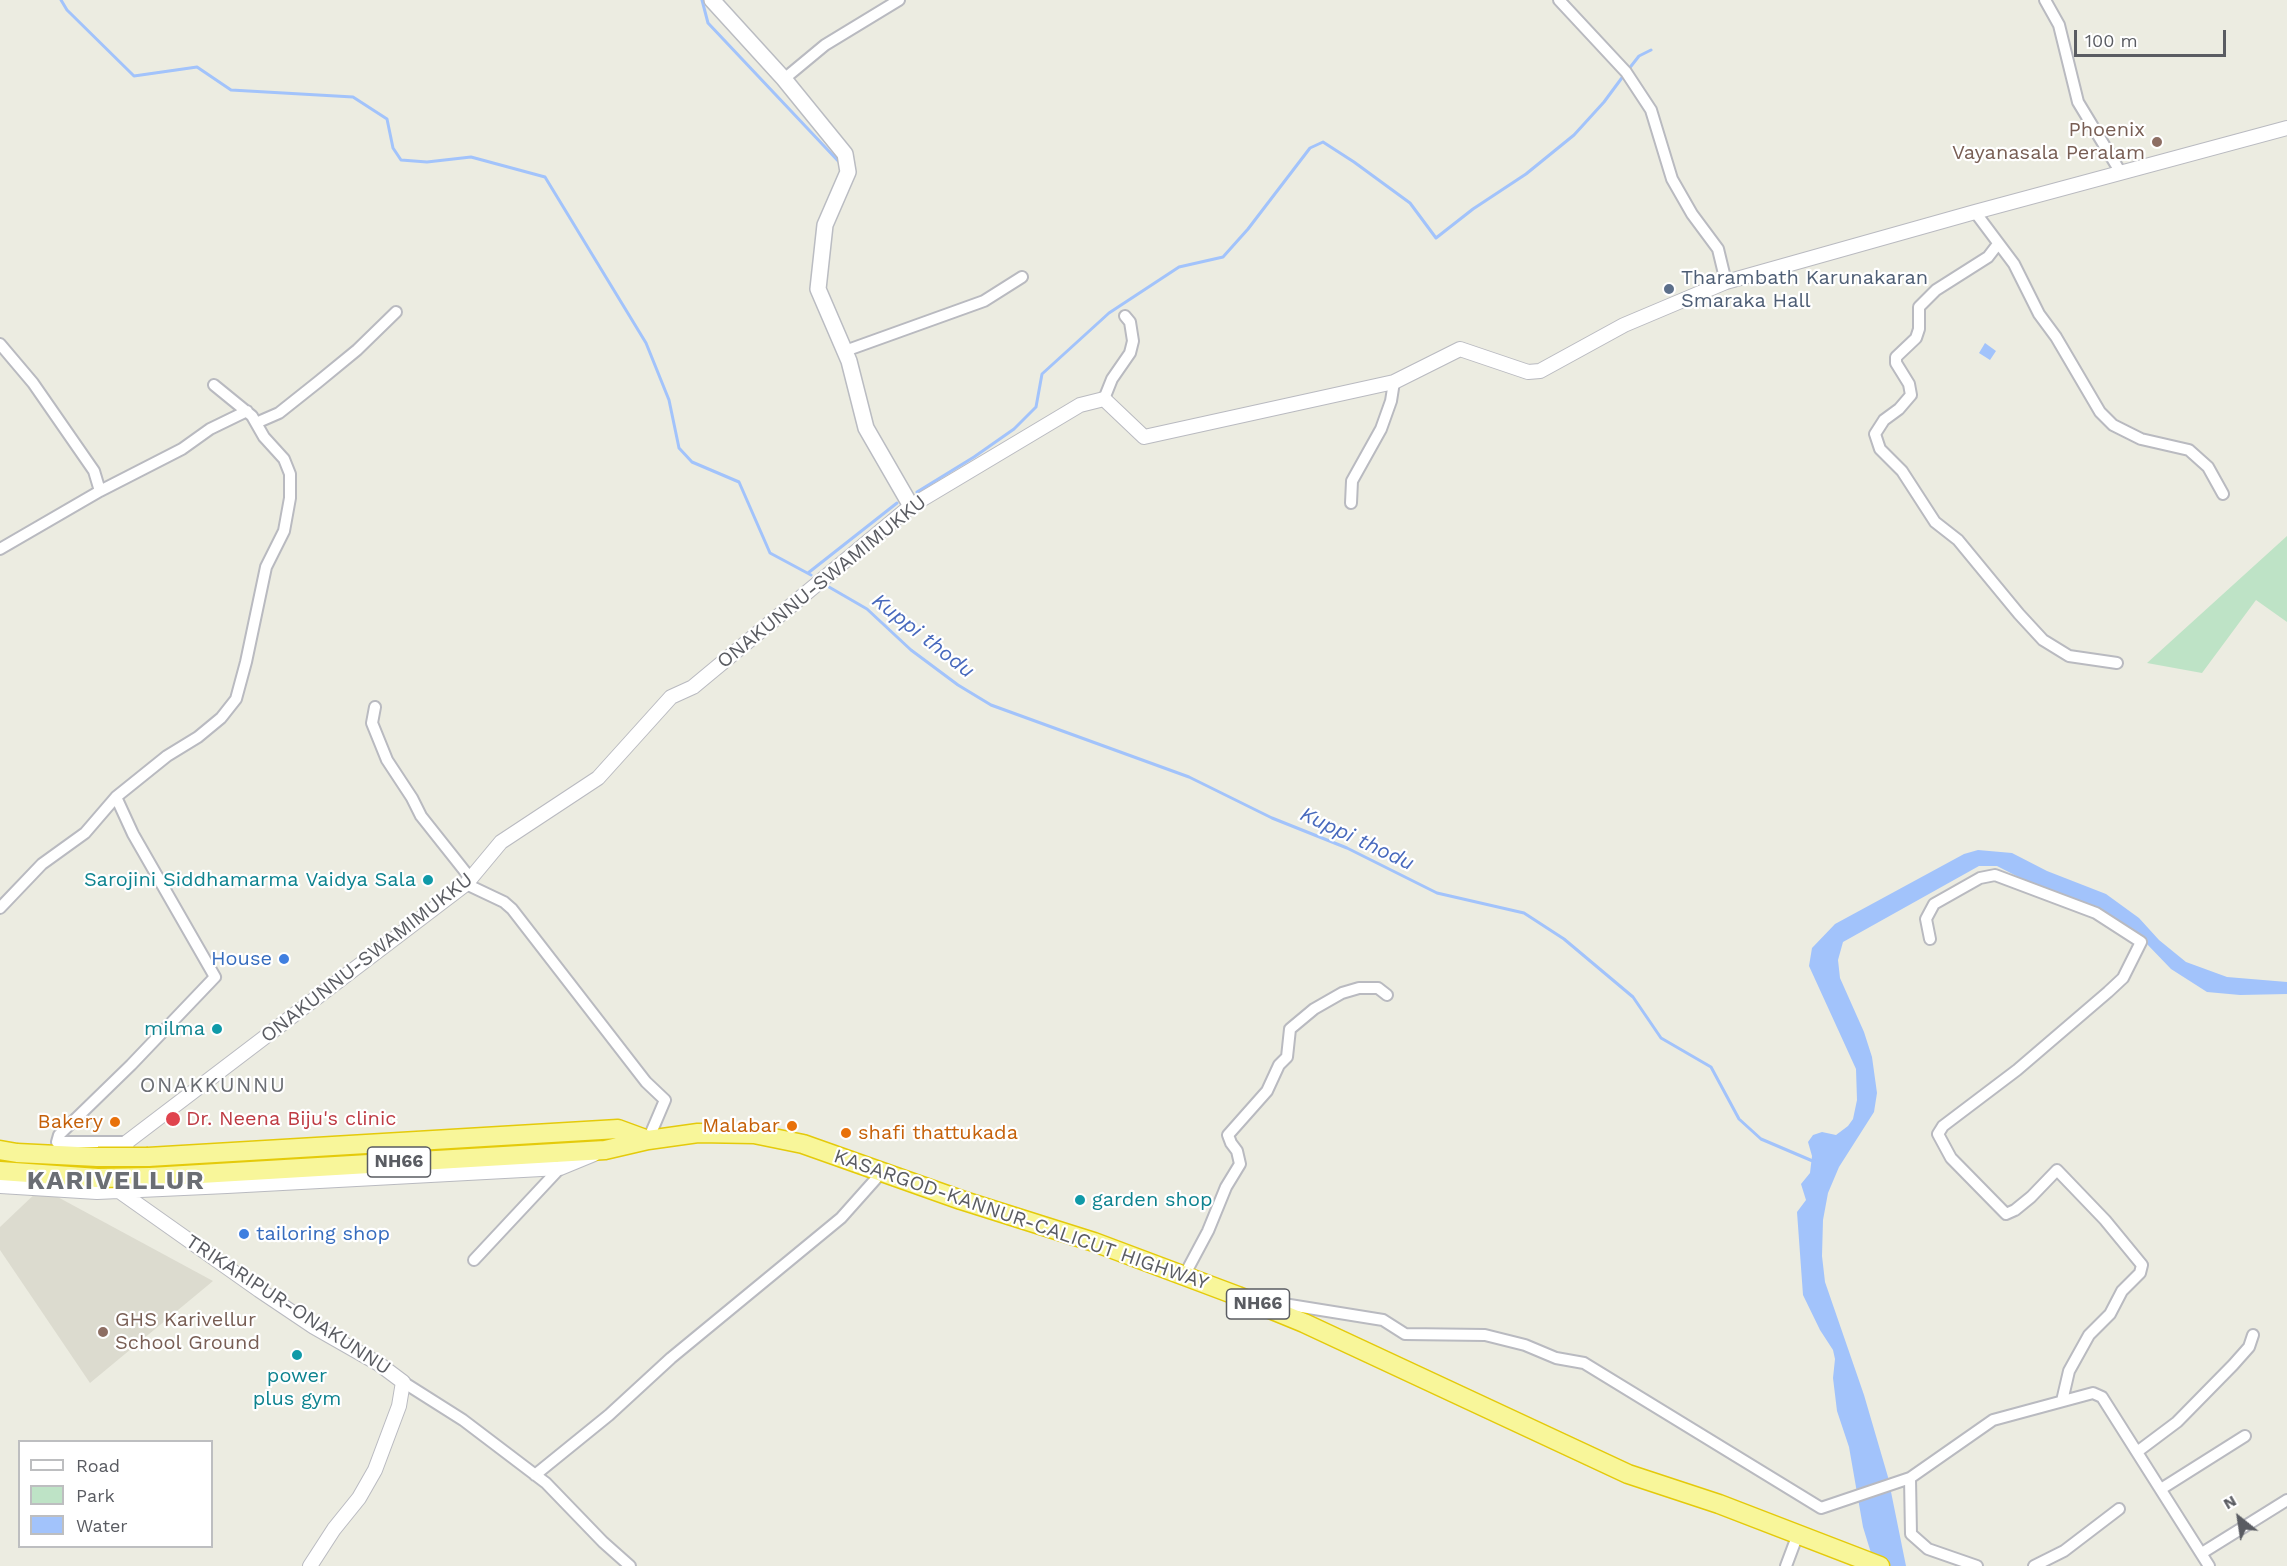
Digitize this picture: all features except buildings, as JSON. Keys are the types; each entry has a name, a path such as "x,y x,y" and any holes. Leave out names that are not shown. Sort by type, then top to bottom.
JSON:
{"highway":[{"name":"KASARGOD-KANNUR-CALICUT HIGHWAY","path":"0,1150 98,1157 148,1157 618,1129 648,1140"},
{"name":"KASARGOD-KANNUR-CALICUT HIGHWAY","path":"0,1171 98,1178 150,1177 604,1150 648,1140 699,1133 754,1134 803,1144 961,1200 1094,1242 1238,1296 1304,1323 1628,1474 1719,1504 1880,1566"}],"main road":[{"path":"712,0 784,79 845,154 848,172 825,225 818,289 845,351 866,428 911,506"}],"street":[{"path":"784,79 825,45 899,0"},
{"path":"1559,0 1626,72 1651,110 1672,179 1692,214 1718,249 1726,282"},
{"path":"2045,0 2059,25 2078,102 2121,173"},
{"path":"1125,316 1130,322 1133,342 1130,353 1112,379 1104,399 1144,437 1394,382 1460,349 1528,372 1540,370 1624,325 1726,282 2287,128"},
{"path":"1976,212 2014,264 2039,314 2056,337 2100,412 2113,425 2141,439 2189,450 2208,467 2223,494"},
{"path":"1998,244 1988,257 1936,290 1919,307 1919,329 1916,338 1896,357 1896,363 1909,384 1911,395 1899,409 1884,420 1875,434 1880,449 1902,471 1935,522 1958,540 2043,640 2069,656 2117,663"},
{"path":"845,351 984,301 1022,277"},
{"path":"256,423 279,413 357,350 396,312"},
{"path":"0,344 33,383 94,471 100,491"},
{"path":"1352,503 1352,481 1381,429 1391,401 1394,382"},
{"path":"0,908 42,864 85,833 116,797 166,756 198,737 221,718 236,699 250,646 266,567 284,531 290,498 290,474 284,459 264,437 247,411 214,385"},
{"name":"ONAKUNNU-SWAMIMUKKU","path":"127,1142 468,881 501,842 598,778 671,697 693,687 911,506 1080,405 1104,399"},
{"path":"0,549 100,491 182,449 210,429 247,411"},
{"path":"375,707 372,723 387,760 421,816 468,881 512,909 646,1082 665,1100 648,1140"},
{"path":"116,797 134,834 215,977 131,1065 59,1135 57,1142 127,1142 120,1191"},
{"path":"1930,939 1926,920 1934,904 1980,879 1995,875 2096,913 2141,942 2123,978 2017,1070 1943,1126 1938,1134 1951,1158 2006,1214 2015,1210 2057,1170 2105,1220 2142,1265 2140,1273 2122,1291 2110,1314 2089,1335 2069,1371 2062,1401"},
{"path":"1184,1276 1208,1231 1226,1187 1240,1164 1237,1150 1228,1135 1267,1091 1279,1065 1287,1057 1290,1029 1314,1009 1342,993 1359,988 1378,988 1387,995"},
{"path":"0,1186 86,1192 120,1191 560,1168 604,1150"},
{"path":"474,1260 560,1168"},
{"path":"535,1475 609,1415 671,1358 841,1218 882,1172"},
{"name":"TRIKARIPUR-ONAKUNNU","path":"120,1191 259,1290 315,1327 379,1364 403,1382 399,1406 375,1470 359,1498 334,1529 310,1566"},
{"path":"1238,1296 1383,1320 1405,1334 1485,1335 1525,1345 1556,1358 1584,1363 1821,1508 1910,1478 1993,1420 2093,1393 2102,1397 2209,1566"},
{"path":"2137,1452 2177,1422 2249,1347 2253,1335"},
{"path":"403,1382 463,1420 546,1483 603,1542 630,1566"},
{"path":"2161,1489 2244,1436"},
{"path":"1910,1478 1911,1534 1929,1550 1977,1566"},
{"path":"2202,1553 2287,1500"},
{"path":"2034,1566 2064,1551 2120,1509"},
{"path":"1786,1566 1798,1534"}],"shaded area":[{"name":"GHS Karivellur School Ground","path":"41,1188 213,1281 90,1383 0,1250 0,1227"}],"green space":[{"path":"2287,536 2287,622 2256,600 2202,673 2147,663"}],"water":[{"path":"1985,343 1996,351 1990,360 1979,353"},
{"path":"1978,850 2012,853 2047,871 2106,894 2139,918 2159,940 2186,962 2227,977 2287,982 2287,994 2240,995 2207,992 2171,969 2145,942 1997,866 1979,866 1843,942 1838,960 1840,978 1864,1032 1872,1057 1877,1093 1874,1112 1839,1167 1828,1193 1823,1220 1822,1256 1825,1282 1864,1395 1888,1477 1906,1566 1875,1566 1863,1527 1849,1447 1837,1411 1833,1378 1835,1359 1833,1350 1820,1330 1803,1295 1797,1212 1806,1200 1801,1184 1810,1173 1812,1156 1808,1142 1813,1135 1822,1132 1836,1135 1848,1126 1853,1119 1857,1100 1856,1069 1809,966 1812,948 1835,924 1964,854"}],"waterway":[{"path":"61,0 67,10 134,76 197,67 231,90 353,97 387,119 393,148 401,160 427,162 471,157 545,177 646,343 669,400 679,448 692,462 739,482 770,553 811,575"},
{"path":"702,0 708,23 841,164"},
{"path":"1628,70 1639,56 1651,50"},
{"path":"917,492 1014,429 1036,407 1042,374 1109,313 1179,267 1223,257 1248,229 1310,148 1323,142 1354,162 1410,203 1436,238 1473,209 1526,174 1574,135 1604,102 1624,75"},
{"path":"808,573 897,503"},
{"name":"Kuppi thodu","path":"829,587 867,609 911,650 958,685 991,705 1189,777 1272,818 1347,848 1437,893 1524,913 1564,939 1633,997 1661,1038 1711,1067 1739,1119 1761,1139 1815,1162"}],"place":[{"name":"Phoenix Vayanasala Peralam","path":"2157,142"},
{"name":"Tharambath Karunakaran Smaraka Hall","path":"1669,289"},
{"name":"Sarojini Siddhamarma Vaidya Sala","path":"428,880"},
{"name":"House","path":"284,959"},
{"name":"milma","path":"217,1029"},
{"name":"Dr. Neena Biju's clinic","path":"173,1119"},
{"name":"Bakery","path":"115,1122"},
{"name":"Malabar","path":"792,1126"},
{"name":"shafi thattukada","path":"846,1133"},
{"name":"garden shop","path":"1080,1200"},
{"name":"tailoring shop","path":"244,1234"},
{"name":"GHS Karivellur School Ground","path":"103,1332"},
{"name":"power plus gym","path":"297,1355"}],"district":[{"name":"ONAKKUNNU","path":"213,1086"},
{"name":"KARIVELLUR","path":"116,1181"}]}
